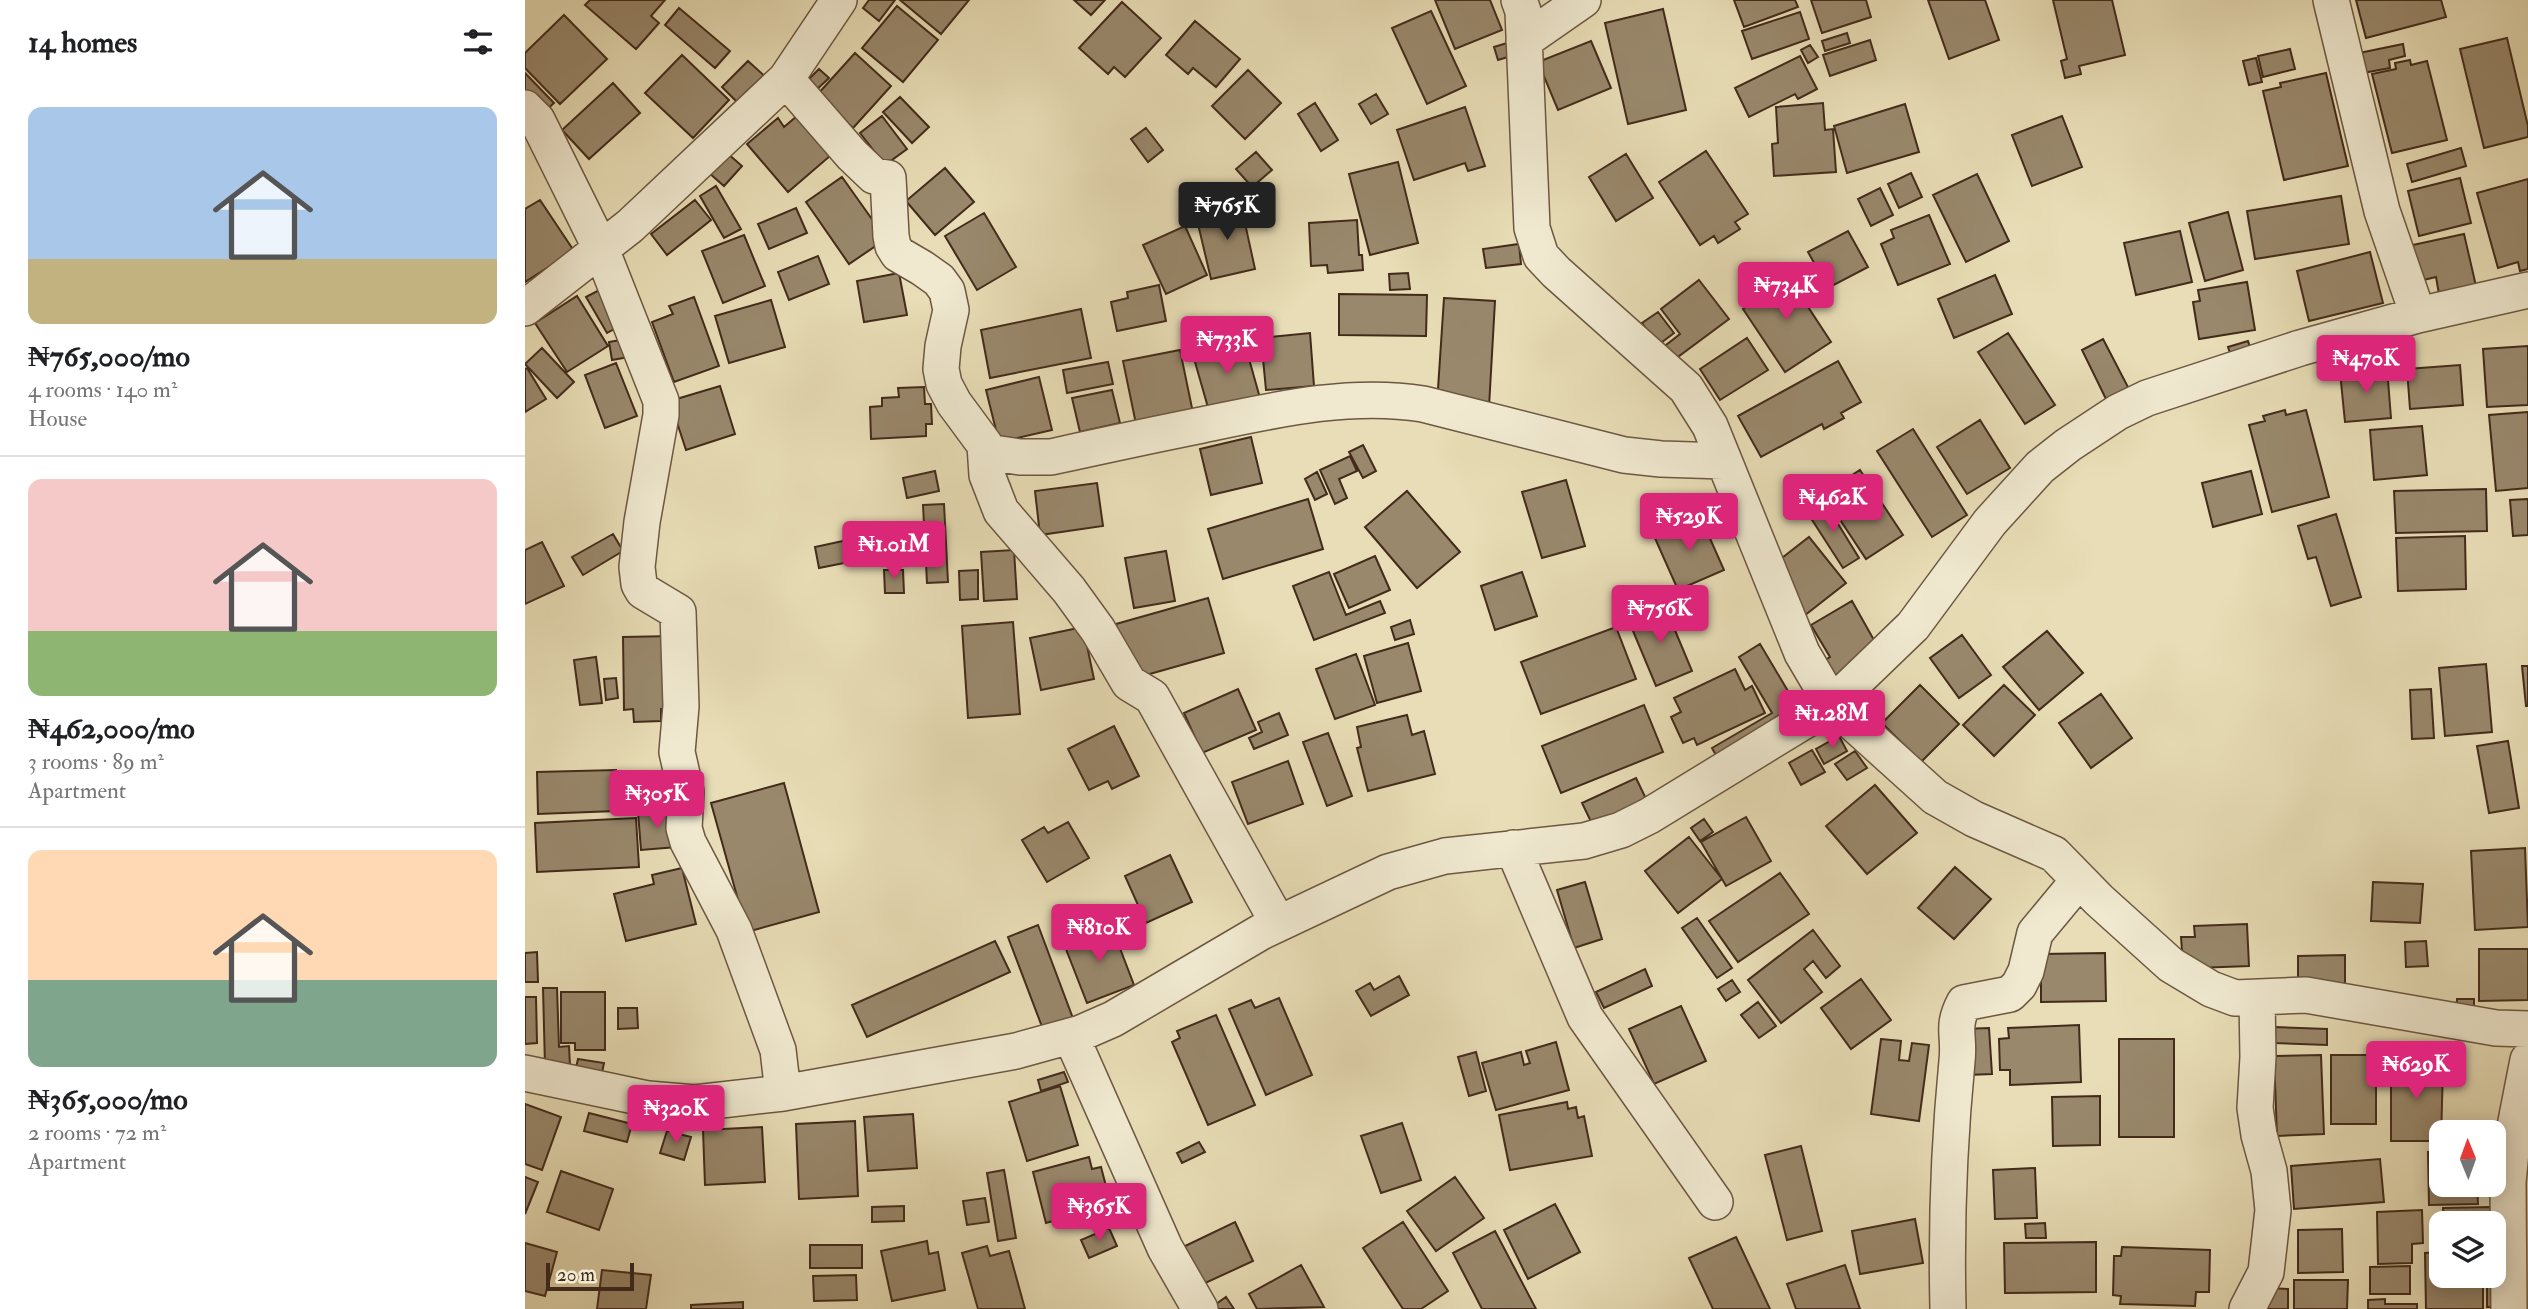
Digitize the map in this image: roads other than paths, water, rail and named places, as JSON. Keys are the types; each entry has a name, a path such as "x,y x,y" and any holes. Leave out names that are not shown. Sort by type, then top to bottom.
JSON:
{"street":[{"path":"525,308 630,226 786,79 839,0"},
{"path":"1519,0 1523,11 1532,228 1541,256 1686,387 1710,426 1802,653 1832,704 1935,797 1974,819 2054,854 2171,965 2211,989 2235,998 2306,995 2496,1028 2528,1029"},
{"path":"1524,41 1583,0"},
{"path":"2331,0 2382,211 2417,315"},
{"path":"786,79 852,155 874,176 888,178 891,236 898,254 922,268 947,291 951,310 942,358 944,384 954,403 985,445 987,475 1001,511 1069,590 1098,629 1129,683 1153,697 1278,923"},
{"path":"525,108 537,120 601,249 661,401 637,567 639,584 643,591 678,612 681,706 677,752 686,792 684,828 688,842 734,930 778,1050 783,1093"},
{"path":"525,1073 647,1099 695,1103 783,1093 1016,1051 1071,1036 1113,1019 1278,923 1388,872 1445,856 1584,841 1621,830 1649,816 1832,704 1913,626 1990,522 2040,467 2118,412 2147,398 2301,348 2417,315 2528,290"},
{"path":"987,452 1020,457 1051,457 1258,413 1360,399 1393,399 1423,404 1590,448 1661,459 1724,461"},
{"path":"1513,848 1585,1017 1715,1202"},
{"path":"1948,1309 1951,1110 1958,1056 1956,1019 1965,1003 2010,994 2019,985 2026,971 2035,933 2080,880"},
{"path":"2247,1309 2266,1272 2273,1210 2269,1171 2255,1108 2257,998"},
{"path":"1071,1036 1165,1248 1201,1309"},
{"path":"2509,1309 2508,1182 2512,1142 2528,1060"}]}
